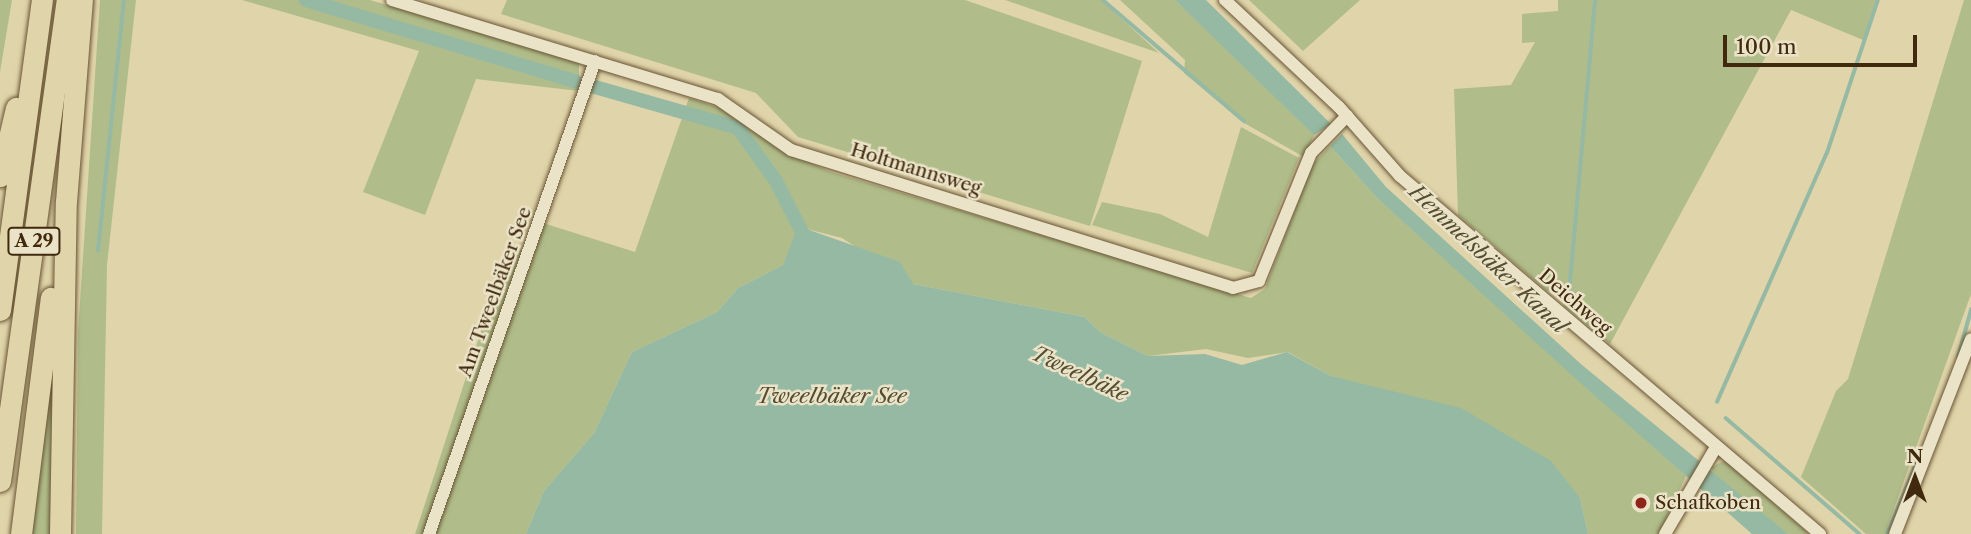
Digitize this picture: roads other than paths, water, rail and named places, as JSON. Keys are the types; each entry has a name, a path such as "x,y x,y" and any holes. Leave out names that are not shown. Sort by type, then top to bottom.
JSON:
{"highway":[{"path":"0,177 41,0"},
{"name":"A 29","path":"0,310 41,0"},
{"name":"A 29","path":"0,481 67,0"},
{"path":"21,534 66,202 82,0"},
{"path":"61,534 66,202"}],"street":[{"name":"Holtmannsweg","path":"392,0 718,99 791,150 1233,288 1259,281 1311,153 1346,116"},
{"name":"Deichweg","path":"1225,0 1346,116 1400,176 1713,451 1820,534"},
{"name":"Am Tweelbäker See","path":"429,534 595,61"},
{"path":"1895,534 1971,339"},
{"path":"1665,534 1684,493 1713,451"}],"water":[{"path":"1175,0 1206,0 1331,124 1314,135"},
{"path":"1342,134 1386,187 1582,365 1788,534 1752,534 1576,379 1378,199 1330,146"},
{"name":"Tweelbäker See","path":"798,226 900,262 913,284 1085,317 1100,332 1148,356 1205,354 1242,365 1287,352 1331,376 1461,408 1551,461 1580,498 1588,534 526,534 544,491 594,433 632,352 717,312 738,288 783,265"}],"waterway":[{"path":"98,251 124,0"},
{"path":"306,0 575,81"},
{"path":"1103,0 1244,121"},
{"path":"1569,293 1595,0"},
{"path":"1717,402 1827,153 1878,0"},
{"path":"595,87 738,128 776,181 807,242"},
{"path":"1958,357 1971,310"},
{"path":"1726,418 1860,534"},
{"path":"1887,534 1917,462"}],"place":[{"name":"Schafkoben","path":"1641,503"}],"water label":[{"name":"Hemmelsbäker Kanal","path":"1488,259"},
{"name":"Tweelbäke","path":"1080,374"}]}
